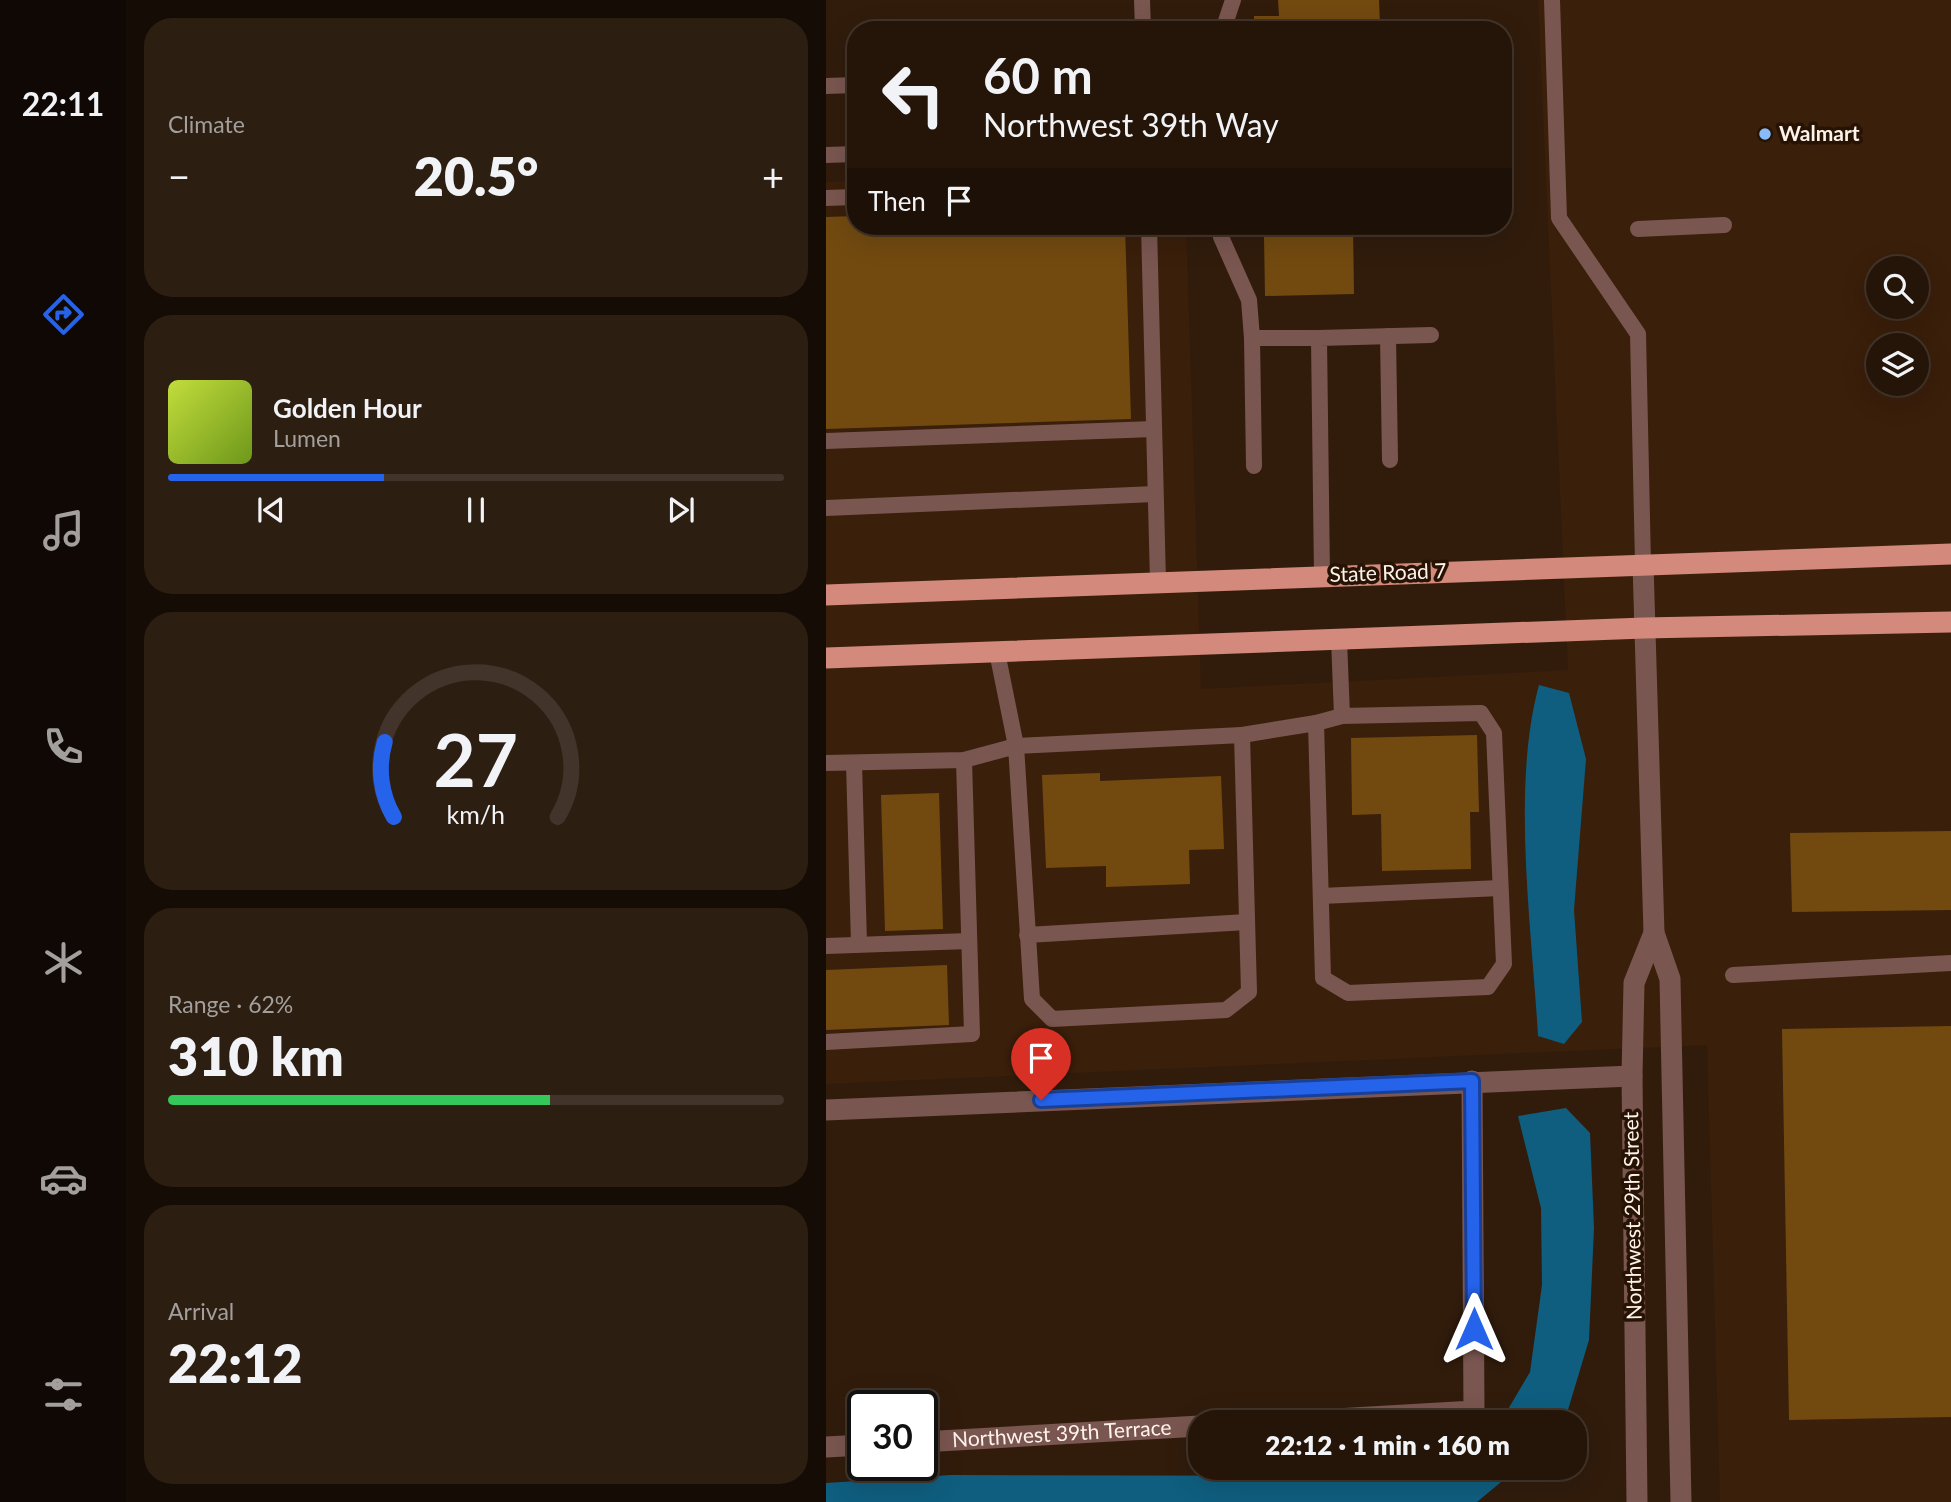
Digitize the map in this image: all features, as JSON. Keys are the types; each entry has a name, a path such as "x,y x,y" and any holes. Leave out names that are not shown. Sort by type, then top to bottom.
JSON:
{"main road":[{"name":"State Road 7","path":"826,595 1951,554"},
{"path":"826,658 1644,628 1951,622"}],"street":[{"name":"Northwest 29th Street","path":"1643,564 1654,933 1670,979 1681,1502"},
{"name":"Northwest 29th Street","path":"1637,1502 1632,1076 1634,983 1654,933"},
{"path":"826,1110 1632,1076"},
{"path":"1472,1081 1474,1410"},
{"name":"Northwest 39th Terrace","path":"938,1441 1188,1427"},
{"path":"826,1447 847,1446"}],"lane":[{"path":"1143,0 1143,21"},
{"path":"1226,21 1233,0"},
{"path":"1552,0 1559,218 1638,334 1643,564"},
{"path":"826,86 847,85"},
{"path":"826,155 847,154"},
{"path":"826,198 847,197"},
{"path":"1638,229 1724,225"},
{"path":"1149,235 1158,582"},
{"path":"1221,235 1249,300 1254,466"},
{"path":"1252,338 1431,335"},
{"path":"1388,336 1391,460"},
{"path":"1319,338 1322,576"},
{"path":"826,441 1154,429"},
{"path":"826,508 1155,494"},
{"path":"1339,639 1342,716"},
{"path":"997,652 1016,746 1032,999 1052,1018 1226,1010 1249,992 1242,735"},
{"path":"826,763 964,760 1016,746 1242,735 1342,716 1481,713 1494,733 1504,964 1488,987 1348,993 1323,978 1316,723"},
{"path":"826,1042 972,1034 964,760"},
{"path":"854,763 859,944"},
{"path":"1321,896 1500,888"},
{"path":"1027,935 1247,922"},
{"path":"826,946 970,941"},
{"path":"1733,975 1951,963"}],"shaded area":[{"path":"1538,0 1951,0 1951,1502 1720,1502 1707,1045 826,1084 826,182 847,181 847,235 1186,235 1201,689 1568,670"}],"water":[{"path":"1539,685 1569,693 1586,759 1574,910 1582,1022 1564,1044 1538,1036 1528,905 1526,768"},
{"path":"1566,1108 1590,1133 1594,1228 1589,1340 1568,1410 1508,1410 1530,1372 1542,1285 1541,1208 1518,1116"},
{"path":"938,1476 1188,1476 1188,1480 1504,1480 1477,1502 826,1502 826,1483 938,1481"}],"building":[{"path":"1278,0 1379,0 1380,21 1254,21 1254,16 1279,16"},
{"path":"847,216 847,235 1125,235 1131,419 826,429 826,217"},
{"path":"1231,235 1353,235 1354,294 1265,296 1264,236"},
{"path":"1477,735 1479,812 1470,812 1471,869 1382,871 1381,814 1352,815 1351,738"},
{"path":"1100,773 1100,781 1221,776 1224,849 1189,850 1190,884 1106,887 1106,866 1046,868 1042,775"},
{"path":"939,793 943,929 885,931 881,795"},
{"path":"1951,831 1951,910 1792,912 1790,833"},
{"path":"947,965 949,1025 826,1030 826,970"},
{"path":"1951,1026 1951,1417 1789,1420 1782,1029"}],"place":[{"name":"Walmart","path":"1765,134"}],"route":[{"path":"1041,1100 1472,1081 1474,1329"}]}
